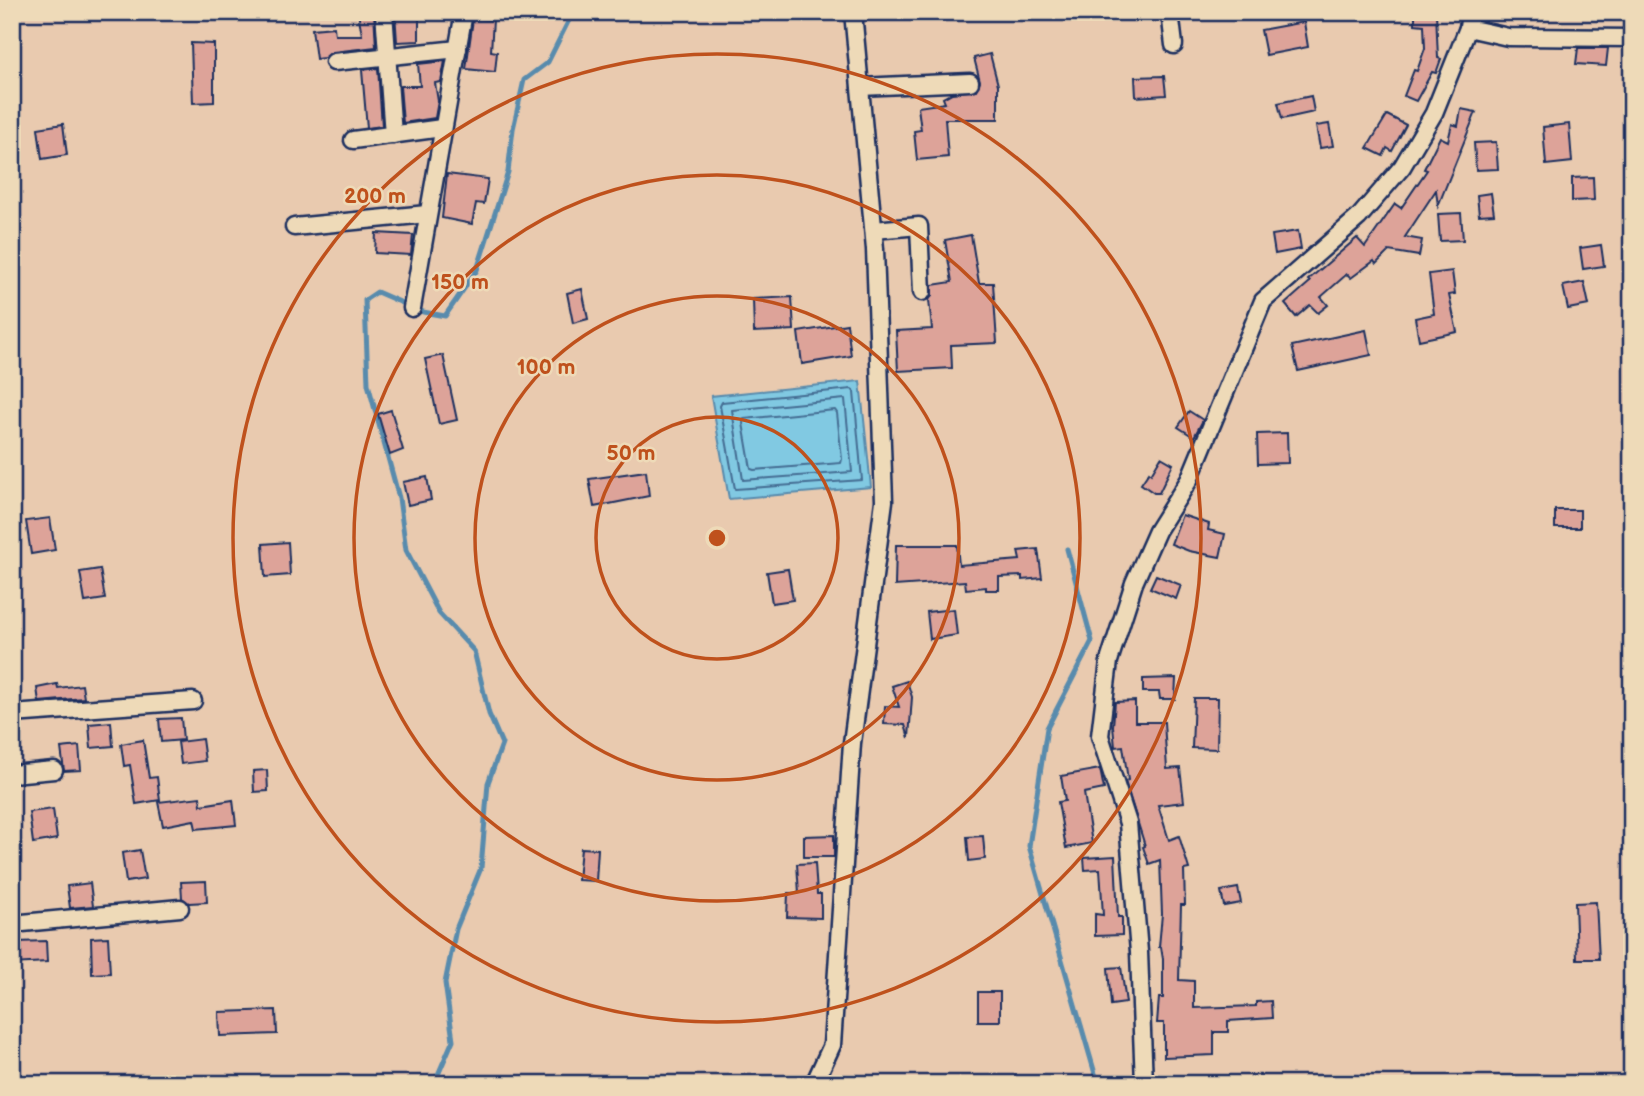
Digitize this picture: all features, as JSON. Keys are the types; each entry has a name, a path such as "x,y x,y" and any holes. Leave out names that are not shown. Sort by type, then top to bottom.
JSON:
{"street":[{"path":"384,12 393,135"},
{"path":"412,308 464,12"},
{"path":"814,1084 832,1045 852,743 884,502 886,354 853,12"},
{"path":"1170,12 1174,45"},
{"path":"1144,1084 1139,952 1128,823 1100,736 1109,662 1134,583 1157,531 1189,480 1263,301 1359,217 1402,167 1434,113 1469,20 1508,37 1632,38"},
{"path":"334,62 458,49"},
{"path":"860,87 970,82"},
{"path":"353,140 442,128"},
{"path":"295,227 427,214"},
{"path":"874,230 919,226 922,292"},
{"path":"12,714 193,701"},
{"path":"12,774 54,770"},
{"path":"12,924 180,908"}],"water":[{"path":"860,381 871,487 729,499 711,396"}],"building":[{"path":"358,12 374,12 376,47 333,52 324,58 316,59 312,29 334,27 335,35 362,35"},
{"path":"395,12 419,12 419,41 397,42"},
{"path":"1415,12 1436,12 1438,58 1441,59 1436,73 1432,72 1416,101 1404,96 1425,48 1424,25 1415,24"},
{"path":"473,19 493,20 491,51 497,52 495,72 466,69"},
{"path":"1304,22 1308,47 1266,55 1261,30"},
{"path":"191,43 214,44 214,102 193,103"},
{"path":"1578,48 1608,48 1606,66 1576,64"},
{"path":"990,54 998,85 998,119 945,119 948,157 917,160 914,131 921,130 918,107 945,103 943,98 952,93 976,90 980,81 974,58"},
{"path":"445,61 441,82 435,83 438,101 435,118 403,123 400,86 420,86 418,64"},
{"path":"378,68 382,126 367,128 362,70"},
{"path":"1164,76 1166,95 1136,97 1135,77"},
{"path":"1311,96 1314,112 1282,119 1278,103"},
{"path":"1461,109 1476,112 1438,206 1436,190 1405,237 1422,240 1419,256 1389,251 1376,264 1374,261 1351,278 1347,274 1321,297 1328,305 1318,313 1310,305 1296,317 1285,304 1310,282 1308,280 1357,238 1365,247 1395,204 1401,208 1427,170 1424,169 1440,137 1448,141 1452,124 1458,126"},
{"path":"1387,115 1406,125 1392,151 1387,148 1383,156 1367,148"},
{"path":"63,124 67,155 42,159 38,128"},
{"path":"1329,124 1333,146 1320,148 1316,126"},
{"path":"1569,124 1572,162 1546,165 1543,127"},
{"path":"1496,142 1498,169 1476,170 1474,143"},
{"path":"447,174 488,179 484,204 476,203 472,224 442,218"},
{"path":"1593,177 1594,200 1572,201 1572,178"},
{"path":"1491,193 1494,214 1479,215 1477,195"},
{"path":"1461,213 1463,240 1440,241 1438,214"},
{"path":"1298,231 1301,249 1275,254 1272,235"},
{"path":"376,233 413,235 411,255 375,253"},
{"path":"971,235 979,283 993,283 997,343 951,345 952,368 898,371 896,331 932,329 929,300 932,296 932,285 952,282 945,240"},
{"path":"1601,245 1604,266 1583,269 1580,248"},
{"path":"1452,271 1455,294 1449,295 1457,332 1419,340 1415,318 1434,314 1429,274"},
{"path":"1584,282 1589,305 1568,309 1563,286"},
{"path":"582,289 588,319 573,323 567,293"},
{"path":"792,297 794,330 754,332 753,299"},
{"path":"847,324 851,356 802,364 798,332"},
{"path":"1366,330 1371,355 1298,371 1292,346"},
{"path":"443,355 457,420 439,424 425,359"},
{"path":"391,410 403,450 390,455 378,414"},
{"path":"1189,411 1203,420 1194,437 1178,427"},
{"path":"1287,433 1288,463 1258,464 1257,434"},
{"path":"1161,457 1173,464 1159,493 1154,493 1141,484"},
{"path":"646,471 649,496 594,507 589,479"},
{"path":"427,477 431,500 408,505 403,482"},
{"path":"1555,510 1580,510 1580,528 1555,528"},
{"path":"1182,515 1209,524 1208,530 1225,534 1220,557 1189,551 1171,544"},
{"path":"50,518 55,550 31,554 26,521"},
{"path":"288,542 290,575 265,577 263,544"},
{"path":"896,545 957,545 959,565 1020,560 1018,551 1038,549 1042,578 1022,580 1022,576 999,577 999,590 986,590 986,587 966,589 965,581 895,586"},
{"path":"100,569 105,599 85,602 80,572"},
{"path":"788,569 793,600 772,603 767,572"},
{"path":"1156,575 1181,585 1176,599 1150,588"},
{"path":"954,609 957,635 930,639 927,612"},
{"path":"1176,678 1175,699 1160,699 1159,692 1143,692 1143,679"},
{"path":"907,681 912,697 909,738 905,725 884,724 885,706 899,707 892,686"},
{"path":"57,684 58,688 82,685 84,698 39,702 37,688"},
{"path":"1194,698 1218,698 1217,749 1192,748"},
{"path":"1135,701 1135,722 1164,722 1167,769 1180,768 1184,802 1158,805 1169,840 1179,836 1189,869 1184,870 1185,905 1181,905 1179,980 1194,981 1194,1008 1256,1006 1256,1002 1271,1001 1272,1018 1228,1021 1228,1032 1214,1032 1214,1055 1164,1057 1164,1023 1157,1023 1159,998 1163,998 1163,959 1159,947 1162,914 1160,860 1149,864 1143,847 1145,846 1125,781 1128,780 1123,746 1115,747 1113,726 1115,702"},
{"path":"181,718 183,740 161,742 159,719"},
{"path":"111,722 113,746 91,748 89,724"},
{"path":"202,739 205,761 181,764 178,742"},
{"path":"143,740 149,778 157,777 160,800 136,804 130,765 124,766 121,744"},
{"path":"79,746 81,770 64,771 61,748"},
{"path":"1100,769 1104,789 1084,793 1092,843 1066,848 1058,802 1065,801 1061,776"},
{"path":"267,770 268,791 254,792 253,771"},
{"path":"200,797 201,805 233,800 236,825 196,829 194,820 163,826 158,802"},
{"path":"53,809 57,839 33,843 29,812"},
{"path":"834,835 834,857 804,857 804,836"},
{"path":"983,836 985,859 969,861 967,837"},
{"path":"581,848 598,849 596,881 578,880"},
{"path":"140,850 145,879 126,882 122,853"},
{"path":"1115,856 1118,917 1122,917 1122,935 1095,936 1095,914 1103,915 1100,869 1085,870 1084,858"},
{"path":"815,863 817,894 821,894 821,918 787,917 788,893 799,893 797,864"},
{"path":"206,881 207,902 189,903 182,898 181,882"},
{"path":"90,883 93,906 70,908 67,886"},
{"path":"1238,888 1241,903 1224,906 1221,891"},
{"path":"1596,902 1599,959 1577,959 1575,903"},
{"path":"108,937 110,973 92,974 91,938"},
{"path":"46,941 47,962 12,964 12,946 18,946 17,942"},
{"path":"1121,967 1126,1003 1111,1005 1108,968"},
{"path":"978,992 1000,992 1000,1021 978,1021"},
{"path":"276,1010 277,1034 220,1036 219,1012"}],"waterway":[{"path":"434,1084 453,1040 445,983 456,929 481,868 488,783 502,744 489,714 474,651 439,613 406,550 399,498 368,384 365,300 377,292 423,312 445,316 477,270 508,172 513,129 524,80 548,62 573,12"},
{"path":"1067,549 1092,641 1047,728 1029,846 1098,1084"}]}
